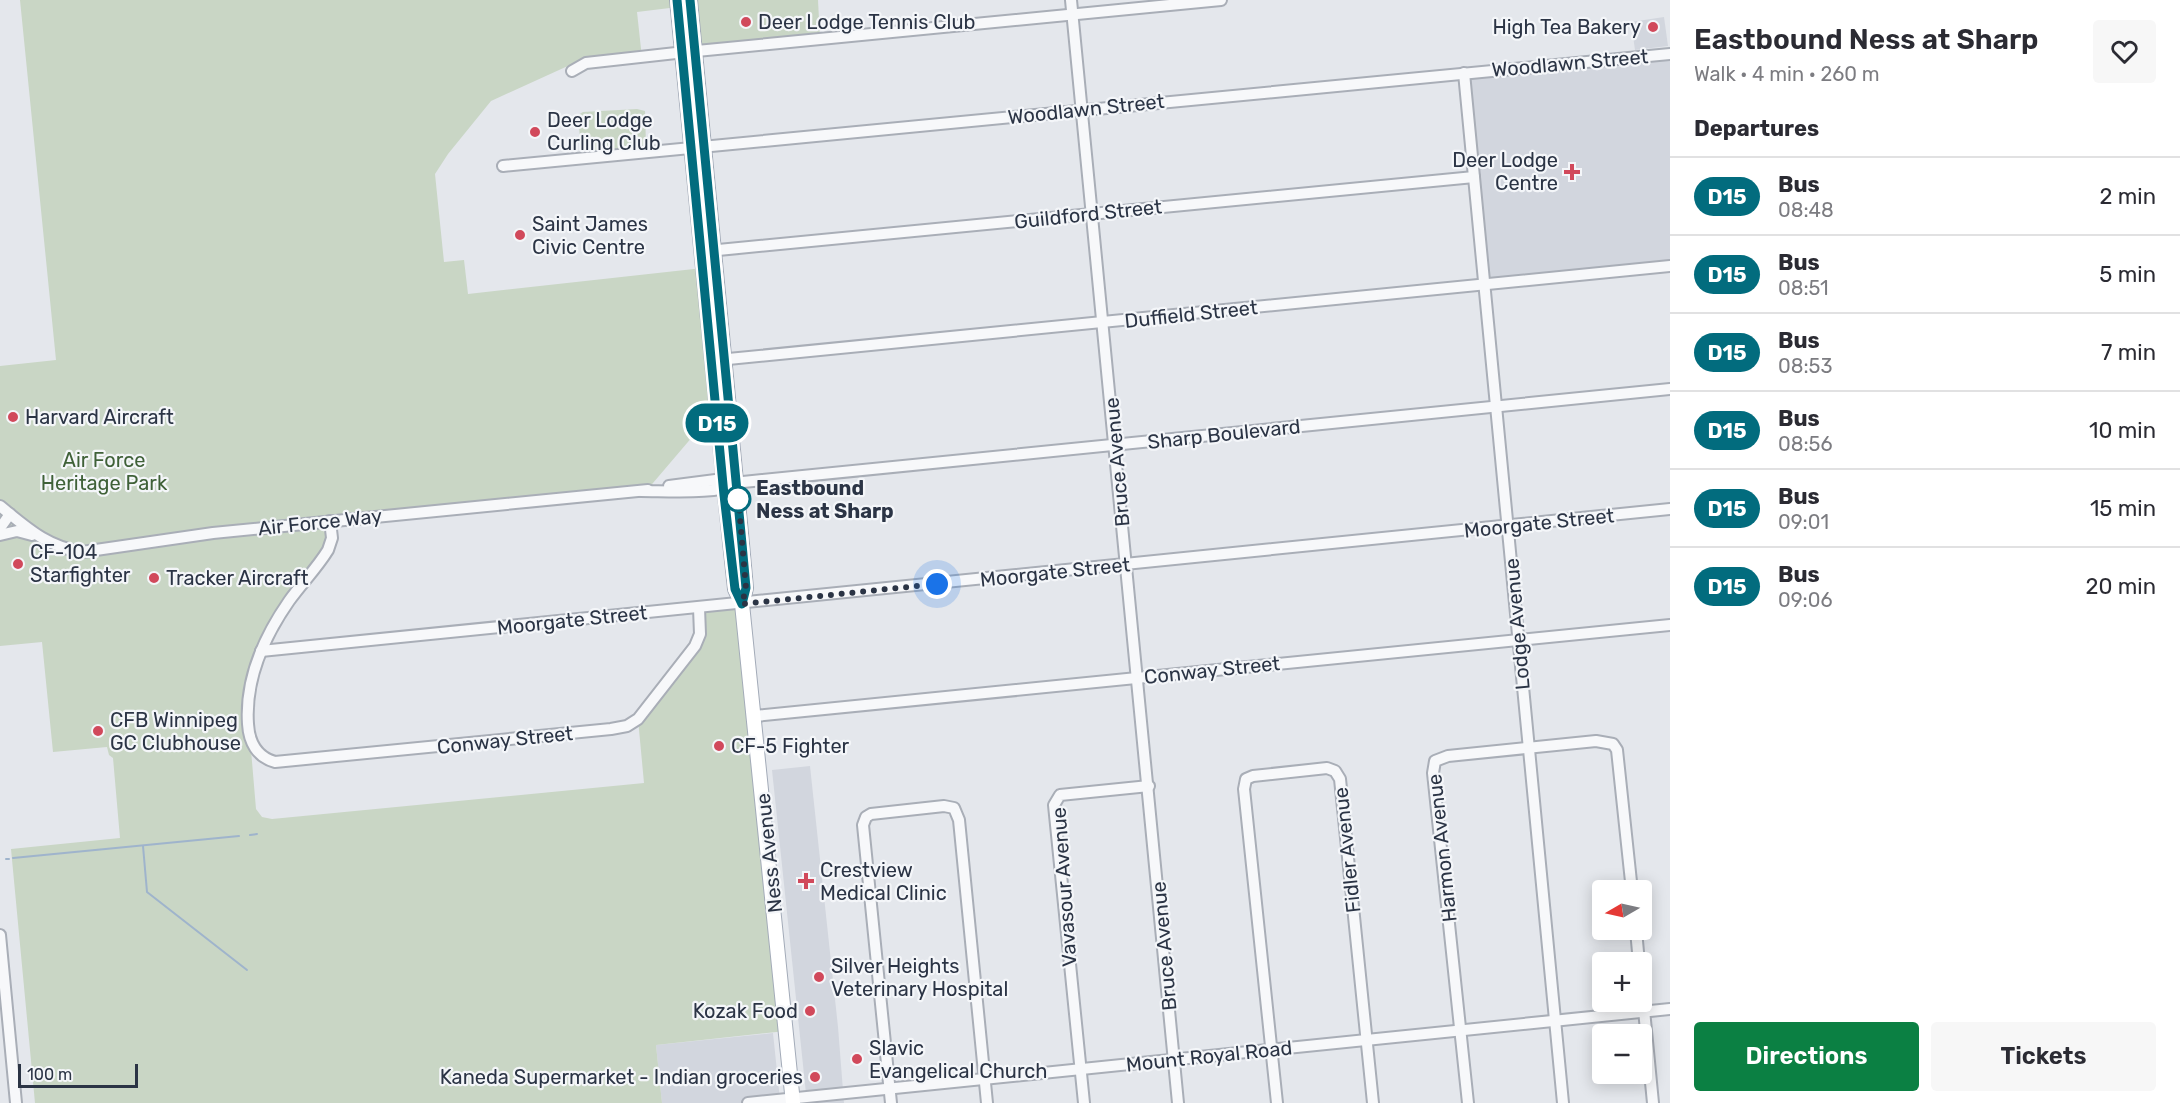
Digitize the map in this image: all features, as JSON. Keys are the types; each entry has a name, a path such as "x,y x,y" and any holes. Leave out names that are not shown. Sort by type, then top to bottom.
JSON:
{"main road":[{"name":"Ness Avenue","path":"677,0 688,52 732,482 735,589 742,604 755,716 793,1100"},
{"name":"Ness Avenue","path":"688,52 690,0"}],"street":[{"name":"Bruce Avenue","path":"1071,0 1179,1103"},
{"path":"572,71 586,63 1221,0"},
{"name":"Woodlawn Street","path":"503,166 1670,54"},
{"name":"Lodge Avenue","path":"1464,73 1563,1103"},
{"name":"Guildford Street","path":"708,251 1474,177"},
{"name":"Duffield Street","path":"718,360 1670,266"},
{"name":"Sharp Boulevard","path":"732,482 1670,389"},
{"name":"Air Force Way","path":"0,507 37,536 64,549 82,552 330,521 732,482"},
{"name":"Moorgate Street","path":"261,651 1670,509"},
{"path":"0,528 10,514"},
{"path":"261,651 284,609 328,550 332,538 330,521"},
{"path":"0,535 17,531 37,536"},
{"name":"Conway Street","path":"261,651 248,696 250,738 256,750 266,758 286,762 620,728 638,719 689,655 700,634 699,608"},
{"name":"Conway Street","path":"755,716 1670,625"},
{"path":"1529,748 1596,741 1613,744 1617,750 1631,880"},
{"name":"Harmon Avenue","path":"1461,1030 1433,766 1435,761 1448,756 1529,748"},
{"name":"Fidler Avenue","path":"1277,1103 1244,789 1246,779 1253,776 1327,768 1335,771 1340,779 1373,1103"},
{"name":"Vavasour Avenue","path":"1080,1069 1055,801 1058,796 1066,794 1149,786"},
{"path":"891,1103 863,825 866,817 871,814 944,806 954,808 959,820 987,1103"},
{"path":"0,935 16,1103"},
{"name":"Mount Royal Road","path":"1652,1011 1670,1009"},
{"path":"1644,1012 1653,1103"},
{"name":"Mount Royal Road","path":"748,1103 1644,1012"},
{"path":"1461,1030 1468,1103"},
{"path":"1080,1069 1084,1103"}],"shaded area":[{"path":"1664,17 1668,46 1635,50 1631,22"},
{"name":"Deer Lodge Centre","path":"1670,54 1670,266 1484,284 1464,73"},
{"path":"810,766 844,1103 807,1103 772,770"},
{"path":"773,1033 780,1100 748,1103 662,1103 656,1045"}],"green space":[{"name":"Air Force Heritage Park","path":"20,0 677,0 678,7 637,12 642,58 586,63 572,71 570,65 491,101 448,154 435,174 444,262 464,260 468,294 703,268 710,410 702,413 699,429 647,490 331,521 332,538 301,586 255,667 250,738 256,809 262,817 272,819 644,783 638,719 695,646 699,608 742,604 786,1031 656,1045 662,1103 35,1103 11,849 120,838 113,758 109,755 107,747 53,752 42,642 0,646 0,366 56,360"},
{"path":"690,0 818,0 820,39 695,51"},
{"path":"637,109 645,111 646,145 635,150 588,154 581,150 578,115 583,112"}],"waterway":[{"path":"250,835 257,834"},
{"path":"13,858 239,836"},
{"path":"143,846 147,892 247,970"}],"bus line":[{"name":"D15","path":"677,0 724,495 735,589 742,604 746,588 690,0"}],"place":[{"name":"Deer Lodge Tennis Club","path":"746,22"},
{"name":"High Tea Bakery","path":"1653,27"},
{"name":"Deer Lodge Curling Club","path":"535,132"},
{"name":"Deer Lodge Centre","path":"1572,172"},
{"name":"Saint James Civic Centre","path":"520,235"},
{"name":"Harvard Aircraft","path":"13,417"},
{"name":"Eastbound Ness at Sharp","path":"738,499"},
{"name":"CF-104 Starfighter","path":"18,564"},
{"name":"Tracker Aircraft","path":"154,578"},
{"name":"CFB Winnipeg GC Clubhouse","path":"98,731"},
{"name":"CF-5 Fighter","path":"719,746"},
{"name":"Crestview Medical Clinic","path":"806,881"},
{"name":"Silver Heights Veterinary Hospital","path":"819,977"},
{"name":"Kozak Food","path":"810,1011"},
{"name":"Slavic Evangelical Church","path":"857,1059"},
{"name":"Kaneda Supermarket - Indian groceries","path":"815,1077"}],"route":[{"path":"738,499 738,494 746,588 742,604 937,584"}]}
